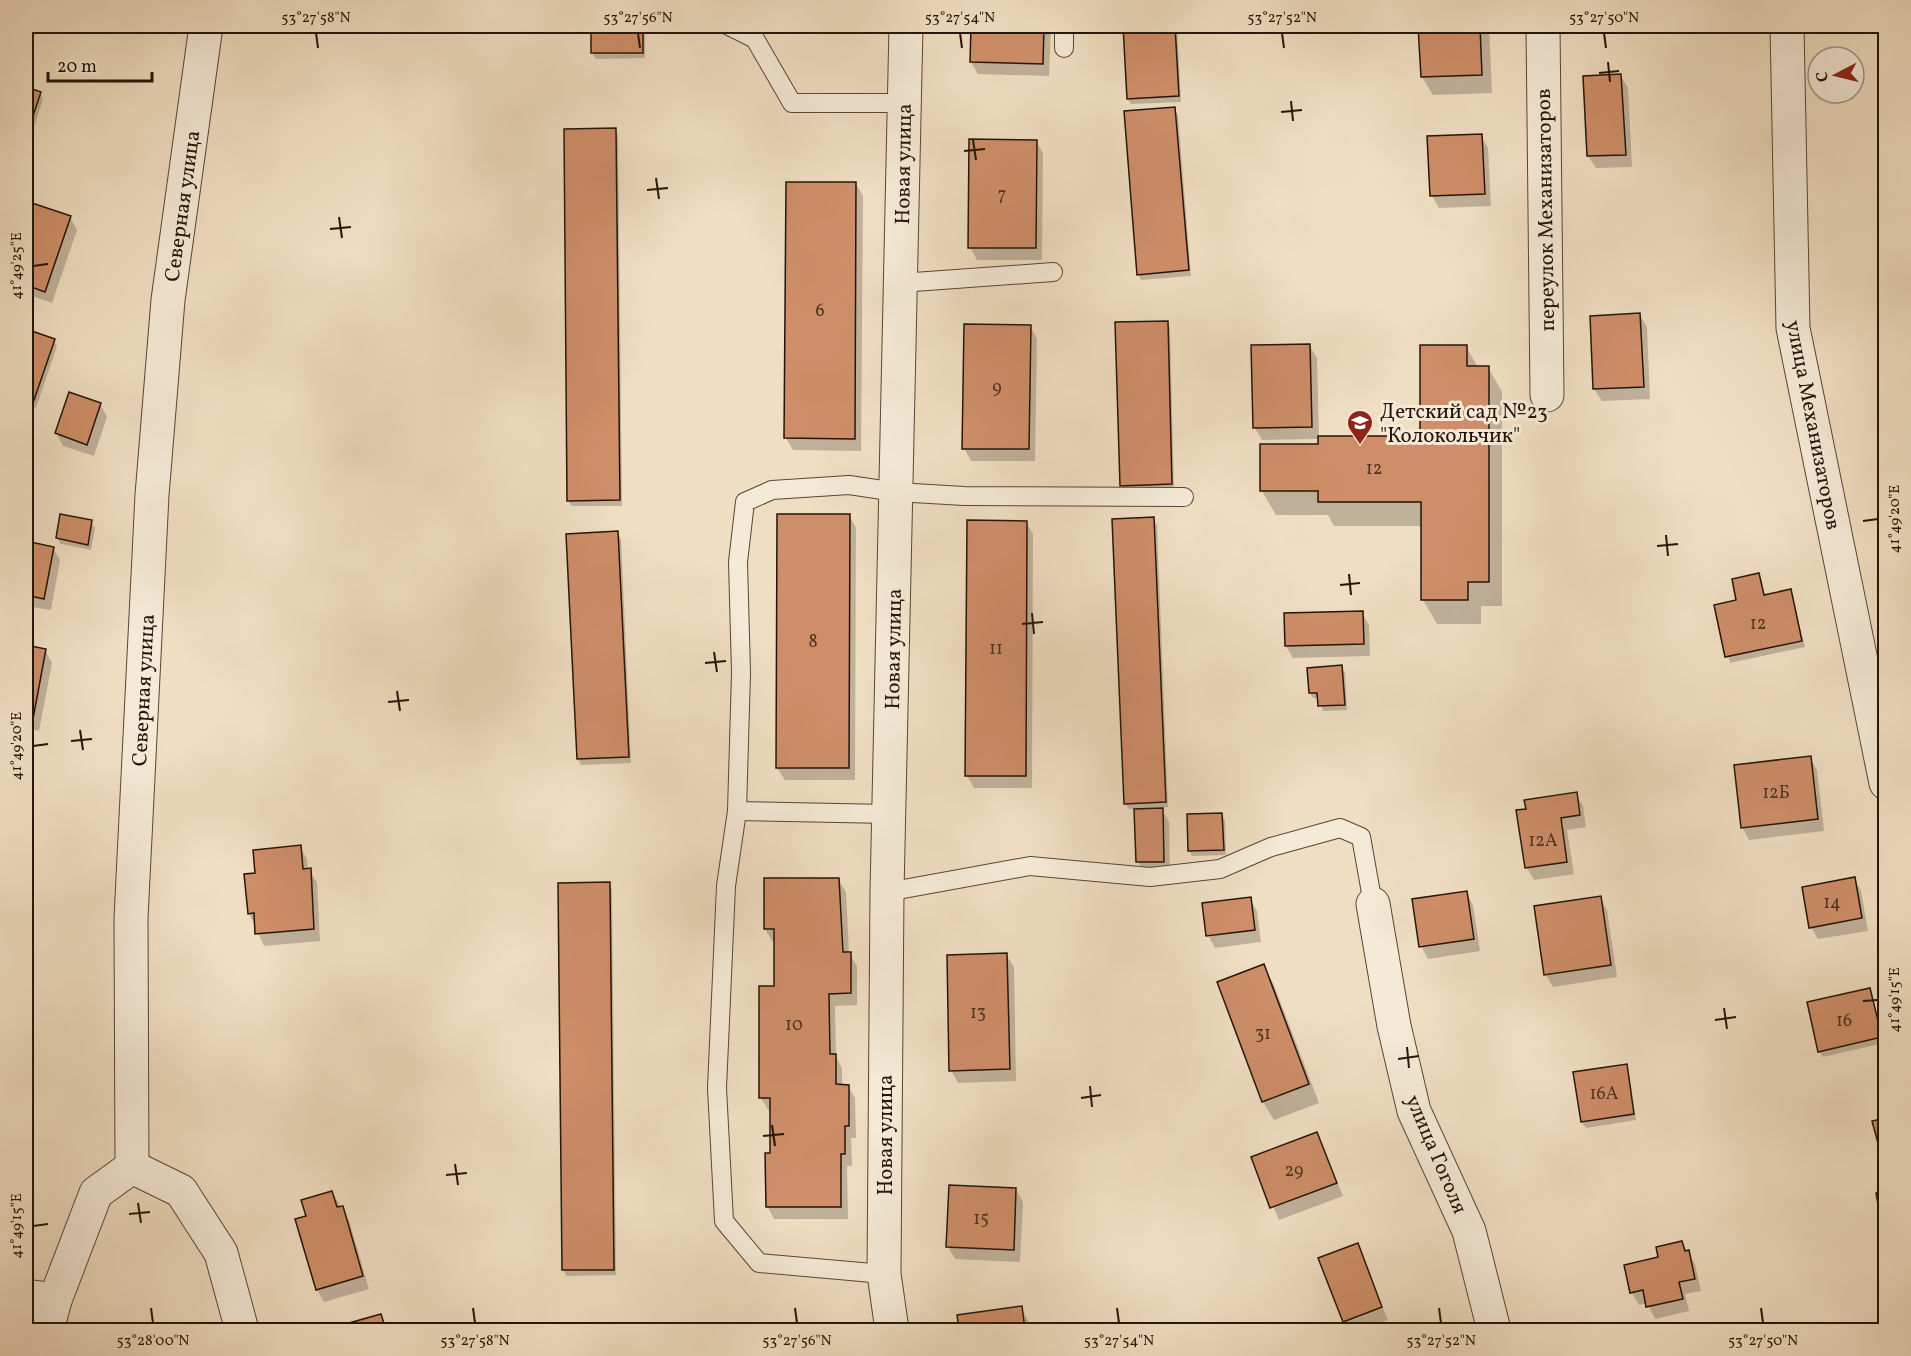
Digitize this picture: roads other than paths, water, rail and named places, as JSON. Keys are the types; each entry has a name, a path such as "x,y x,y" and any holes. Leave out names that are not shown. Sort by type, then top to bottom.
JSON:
{"street":[{"name":"Северная улица","path":"132,1167 131,918 153,495 168,300 206,26"},
{"name":"Новая улица","path":"892,1330 884,1274 887,892 906,26"},
{"name":"переулок Механизаторов","path":"1543,26 1547,395"},
{"name":"улица Механизаторов","path":"1787,26 1793,328 1886,783"},
{"name":"улица Гоголя","path":"1373,904 1394,1026 1414,1111 1469,1231 1494,1330"},
{"path":"43,1309 96,1193 132,1167 181,1191 221,1253 242,1330"}],"lane":[{"path":"729,26 755,39 792,103 904,103"},
{"path":"1064,26 1064,48"},
{"path":"900,283 1053,272"},
{"path":"884,1274 759,1263 724,1221 717,1088 726,886 737,811 741,673 738,562 745,502 772,490 849,485 896,492 964,496 1184,497"},
{"path":"737,811 889,814"},
{"path":"887,892 1030,866 1150,877 1220,869 1271,847 1340,828 1361,837 1373,904"}],"place":[{"name":"Детский сад №23 \"Колокольчик\"","path":"1360,446"}]}
